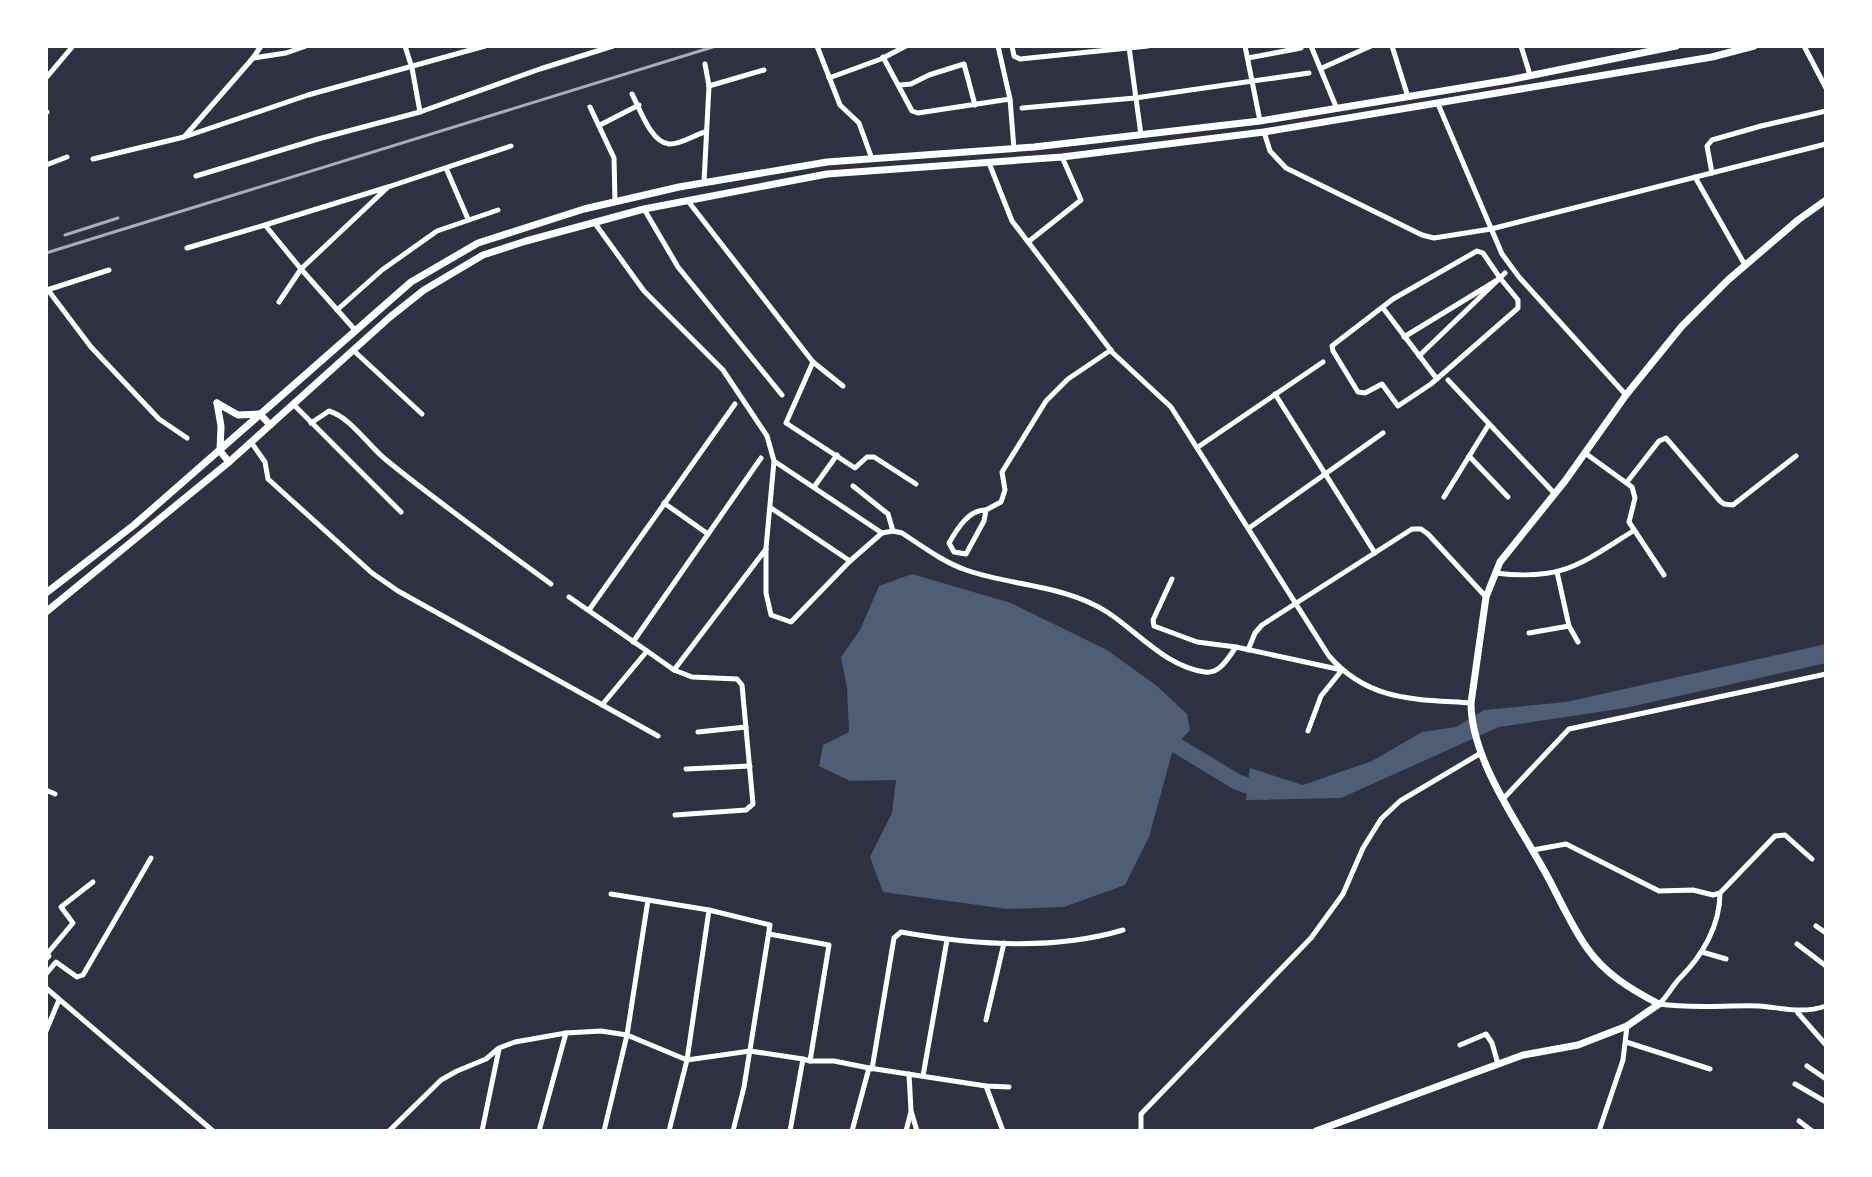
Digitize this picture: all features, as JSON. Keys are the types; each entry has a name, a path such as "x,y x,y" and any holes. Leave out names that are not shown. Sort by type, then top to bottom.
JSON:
{"main road":[{"path":"46,593 134,525 411,282 478,243 584,209 704,183 827,162 1014,149 1260,121 1408,97 1676,46"},
{"path":"1704,46 1707,58"},
{"path":"46,612 229,462 424,290 483,255 593,221 827,174 1062,157 1264,132 1707,58 1725,50 1754,46"},
{"path":"1316,1131 1523,1055 1578,1045 1627,1026 1659,1004 1614,977 1587,948 1480,750 1471,716 1471,703 1486,597 1500,562 1682,326 1745,265 1826,200"},
{"path":"229,462 220,451 221,426 217,403 238,415 260,414"},
{"path":"260,414 270,425"},
{"path":"241,431 251,442"}],"street":[{"path":"46,78 73,46"},
{"path":"184,137 261,46"},
{"path":"253,58 286,53 306,46"},
{"path":"405,46 420,112"},
{"path":"93,159 184,137 308,95 485,46"},
{"path":"196,176 420,112 613,46"},
{"path":"817,46 842,109 859,123 872,159"},
{"path":"829,78 906,46"},
{"path":"998,46 1010,99 1014,149"},
{"path":"1012,46 1014,56 1020,59 1148,46"},
{"path":"1078,46 1081,54"},
{"path":"1245,46 1260,121"},
{"path":"1311,46 1337,109"},
{"path":"1322,68 1371,46"},
{"path":"1392,46 1408,97"},
{"path":"1521,46 1530,75"},
{"path":"1804,46 1826,88"},
{"path":"1129,47 1141,135"},
{"path":"1248,58 1301,48"},
{"path":"883,57 912,111 918,113 1010,99"},
{"path":"704,183 709,86 705,64"},
{"path":"900,85 911,84 964,64 975,105"},
{"path":"709,86 764,70"},
{"path":"1022,108 1135,98 1309,73"},
{"path":"632,94 648,127 663,143 671,144 705,131"},
{"path":"1438,104 1509,270 1626,395"},
{"path":"600,125 639,105"},
{"path":"590,107 614,158 615,202"},
{"path":"1712,173 1707,146 1712,140 1826,111"},
{"path":"1264,132 1270,151 1286,168 1422,235 1434,238 1491,229 1826,144"},
{"path":"187,248 511,146"},
{"path":"46,165 67,157"},
{"path":"1028,242 1081,200 1062,157"},
{"path":"989,163 1012,221 1111,350 1171,407 1329,656 1360,683 1397,697 1471,703"},
{"path":"446,168 468,219"},
{"path":"1695,177 1745,265"},
{"path":"279,302 301,269 388,187"},
{"path":"688,200 813,362 843,386"},
{"path":"644,209 678,267 782,395"},
{"path":"337,310 382,270 437,231 498,210"},
{"path":"593,221 644,291 723,370 767,436 774,461 766,548 767,605 771,615 791,622 850,561 882,533 893,531 962,569 1060,593 1096,606 1155,649 1192,669 1212,673 1218,671 1236,647"},
{"path":"265,225 355,330"},
{"path":"1477,251 1483,253 1500,278 1518,300 1518,308 1437,379 1398,406 1382,384 1365,393 1358,392 1332,346 1393,299 1477,251"},
{"path":"109,270 47,290 91,347 159,419 187,438"},
{"path":"1419,356 1509,270"},
{"path":"1404,337 1500,278"},
{"path":"1383,308 1437,379"},
{"path":"353,350 422,414"},
{"path":"986,510 984,521 969,550 961,555 954,552 949,543 972,513 1001,502 1004,497 1002,472 1046,401 1068,379 1111,350"},
{"path":"813,362 786,423 855,468 867,457 874,457 916,484"},
{"path":"1197,447 1323,362"},
{"path":"1448,380 1555,494"},
{"path":"1275,394 1375,553"},
{"path":"293,404 401,512"},
{"path":"589,610 735,404"},
{"path":"311,423 329,411 340,417 381,456 551,584"},
{"path":"1444,497 1489,424"},
{"path":"1249,528 1383,433"},
{"path":"1627,482 1659,441 1666,438 1720,501 1733,505 1796,456"},
{"path":"251,442 263,459 268,479 372,573 398,591 658,736"},
{"path":"1585,453 1627,482 1635,493 1629,516 1633,531 1664,575"},
{"path":"814,487 837,455"},
{"path":"1469,456 1508,497"},
{"path":"633,642 761,458"},
{"path":"774,461 882,533"},
{"path":"853,486 884,510 893,531"},
{"path":"664,503 708,534"},
{"path":"770,508 850,561"},
{"path":"1248,650 1257,629 1412,529 1421,529 1486,597"},
{"path":"1495,573 1530,577 1575,567 1633,531"},
{"path":"674,670 766,548"},
{"path":"1557,572 1569,626 1578,642"},
{"path":"1172,579 1153,620 1154,626 1197,642 1236,647 1342,670"},
{"path":"569,597 674,670 692,677 737,679 742,685 751,808 675,815"},
{"path":"1529,633 1569,626"},
{"path":"602,705 647,651"},
{"path":"1308,731 1321,696 1342,670"},
{"path":"1504,798 1569,729 1826,674"},
{"path":"698,732 746,727"},
{"path":"1141,1131 1141,1114 1311,938 1343,894 1363,848 1381,819 1400,801 1480,750"},
{"path":"686,769 750,766"},
{"path":"46,790 55,794"},
{"path":"1533,850 1566,844 1659,891 1693,890 1713,895 1720,893 1775,836 1785,835 1812,859"},
{"path":"46,974 56,962 77,977 83,975 151,858"},
{"path":"48,957 47,954 73,923 61,907 93,882"},
{"path":"1659,1004 1680,977 1690,971 1702,952 1720,909 1720,893"},
{"path":"611,894 709,910 770,925 750,1051 733,1131"},
{"path":"604,1131 627,1035 648,900"},
{"path":"669,1131 687,1060 709,910"},
{"path":"1816,926 1826,933"},
{"path":"852,1131 871,1068 894,938 901,932 947,940 1004,943 1092,939 1123,930"},
{"path":"769,934 829,945 790,1131"},
{"path":"923,1076 947,940"},
{"path":"986,1020 1004,943"},
{"path":"1797,944 1826,966"},
{"path":"1702,952 1726,959"},
{"path":"46,988 213,1131"},
{"path":"46,1031 59,1000"},
{"path":"1659,1004 1760,1006 1798,1012 1826,1006"},
{"path":"1798,1012 1826,1045"},
{"path":"1599,1131 1623,1060 1627,1026"},
{"path":"389,1131 441,1080 486,1059 499,1048 566,1033 601,1031 627,1035 687,1060 750,1051 1009,1087"},
{"path":"539,1131 566,1033"},
{"path":"1460,1045 1486,1034 1498,1064"},
{"path":"1626,1042 1710,1069"},
{"path":"482,1131 499,1048"},
{"path":"1807,1066 1826,1079"},
{"path":"909,1074 911,1111 917,1131"},
{"path":"1795,1084 1826,1102"},
{"path":"986,1086 1003,1131"},
{"path":"906,1131 911,1111"},
{"path":"1799,1121 1812,1131"}],"water":[{"path":"912,574 1011,603 1107,650 1157,686 1187,714 1190,730 1172,753 1149,837 1125,885 1064,907 1007,909 883,892 870,857 892,813 896,780 850,781 819,766 823,745 849,732 847,688 841,657 860,630 879,586"},
{"path":"1826,644 1826,663 1625,708 1499,727 1341,798 1246,800 1250,768 1303,785 1372,761 1422,732 1456,727 1484,710 1566,702"}],"waterway":[{"path":"1176,745 1237,782 1266,792"}],"railway":[{"path":"46,253 716,46"},
{"path":"65,235 118,218"}]}
